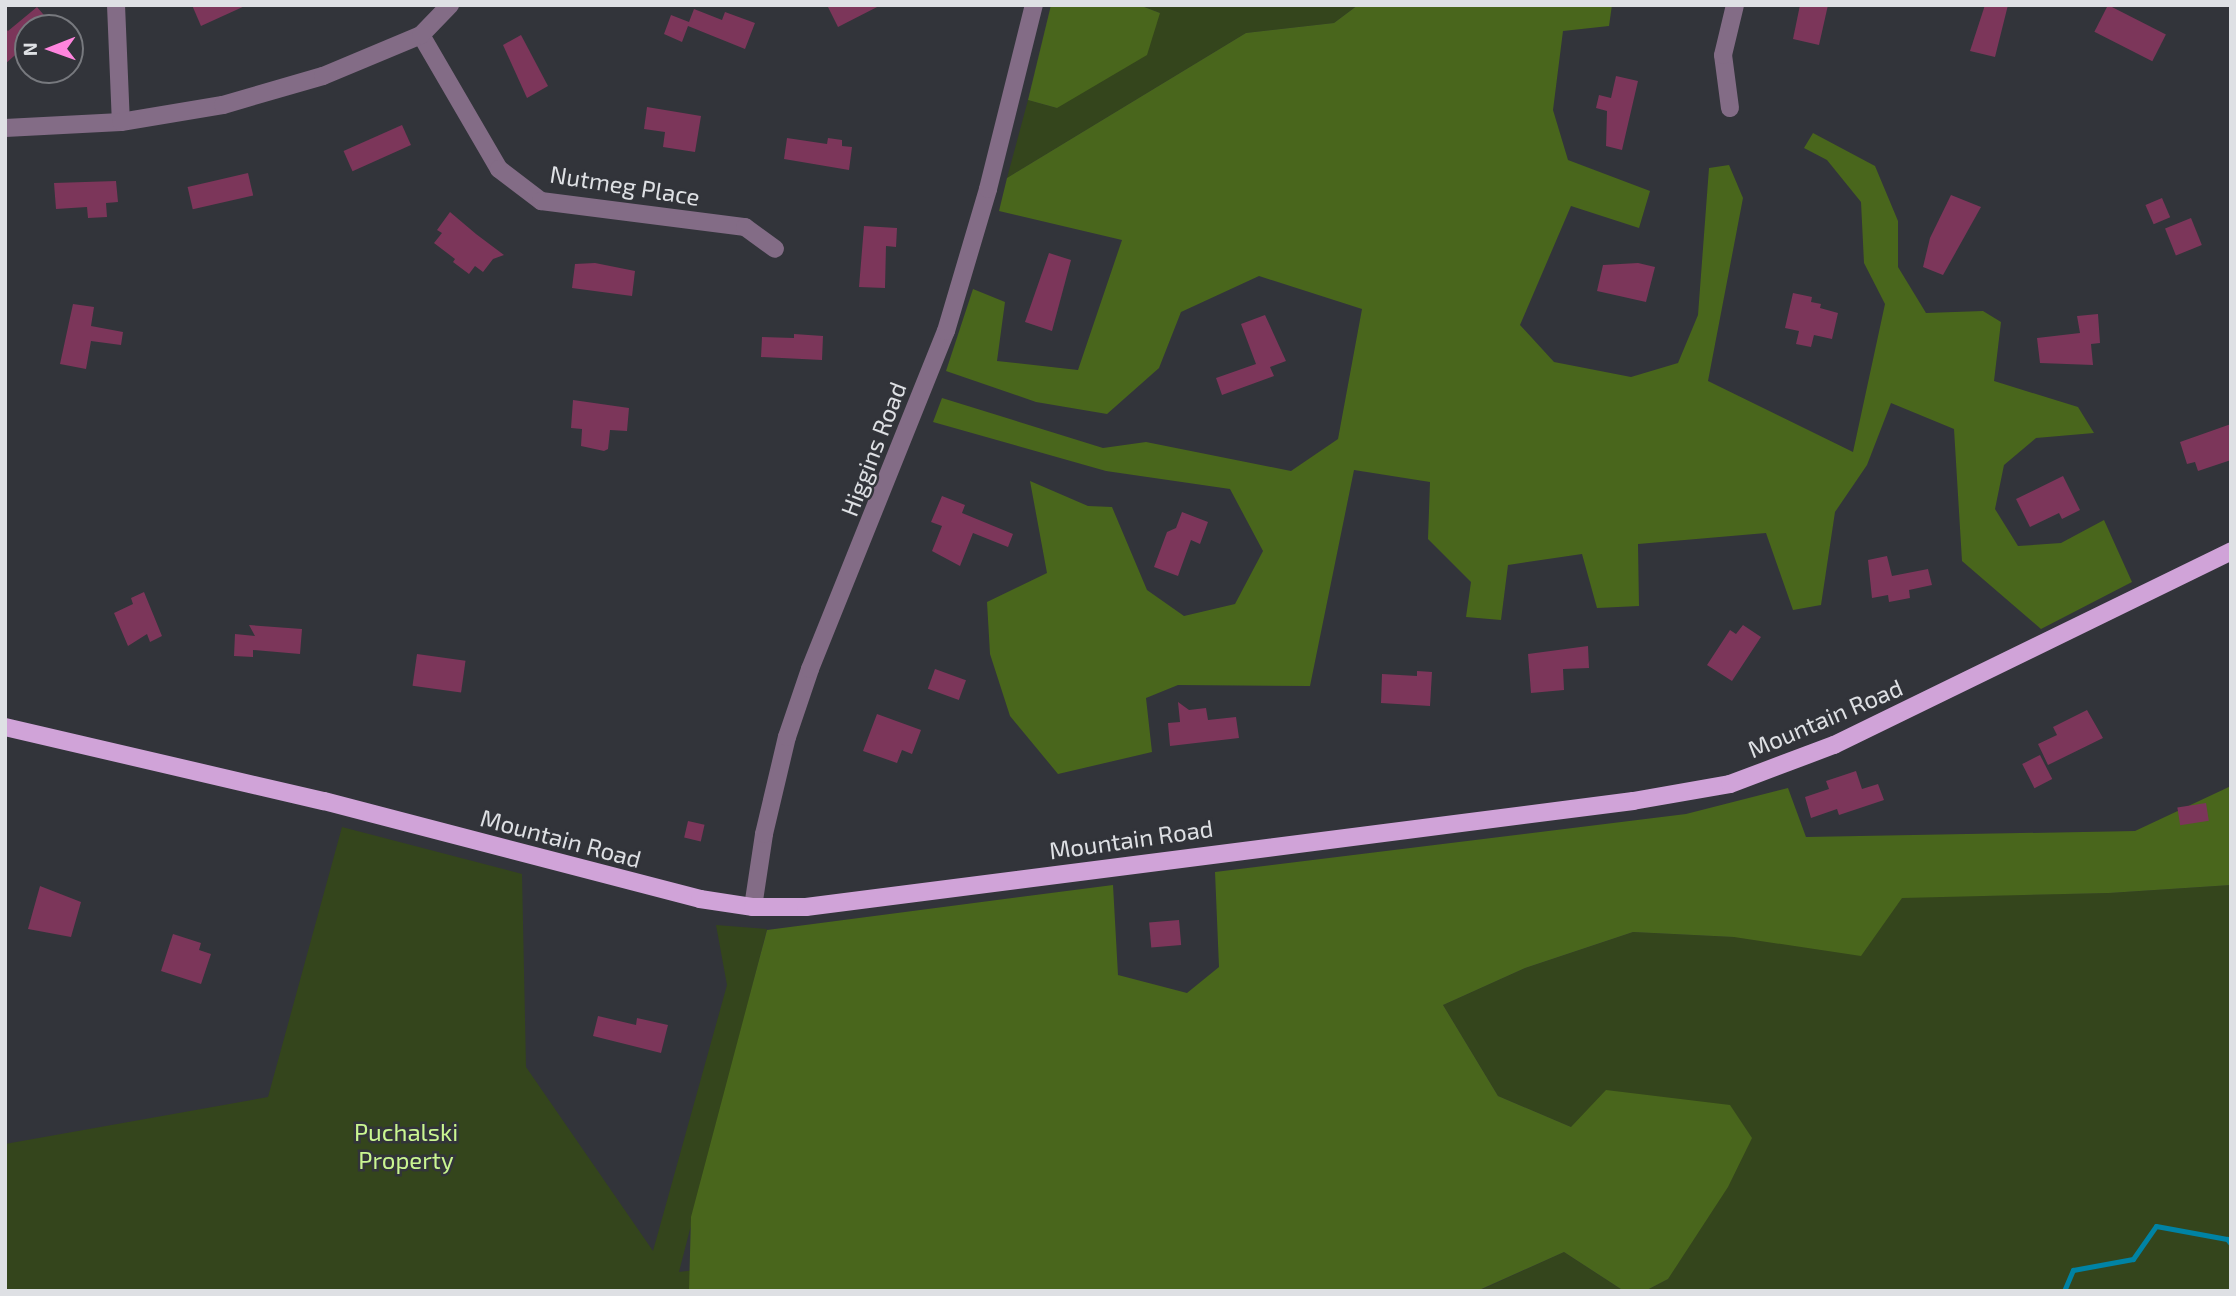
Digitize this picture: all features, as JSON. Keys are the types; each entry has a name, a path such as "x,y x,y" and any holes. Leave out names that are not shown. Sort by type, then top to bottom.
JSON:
{"main road":[{"name":"Mountain Road","path":"5,727 324,801 666,891 753,907 882,899 1287,842 1633,801 1730,784 1834,745 2231,551"}],"street":[{"path":"116,5 121,122"},
{"path":"5,128 121,122 223,105 323,76 421,34 450,5"},
{"name":"Higgins Road","path":"753,907 764,834 787,737 946,331 988,190 1034,5"},
{"path":"1730,108 1723,55 1735,5"},
{"name":"Nutmeg Place","path":"421,34 499,169 541,201 745,228 775,250"}],"green space":[{"path":"1051,5 1139,5 1160,13 1147,55 1057,108 1028,100"},
{"path":"1139,5 1358,5 1334,23 1246,33 1007,178 1028,100 1057,108 1160,13"},
{"path":"1358,5 1612,5 1609,26 1563,31 1553,110 1568,160 1650,191 1639,228 1571,206 1520,325 1554,362 1631,377 1678,363 1698,315 1709,168 1729,165 1743,198 1708,381 1853,452 1885,304 1864,263 1861,202 1827,160 1804,148 1813,133 1875,166 1898,221 1898,267 1926,313 1983,311 2001,322 1994,381 2078,407 2094,433 2036,438 2004,465 1995,509 2018,546 2061,543 2104,520 2132,582 2041,629 1962,561 1954,429 1891,403 1867,465 1835,512 1821,605 1793,610 1766,533 1638,544 1639,606 1597,608 1582,554 1508,565 1501,620 1466,617 1471,582 1428,539 1430,482 1354,470 1310,686 1178,685 1146,698 1152,752 1058,774 1010,716 990,654 987,602 1047,573 1030,481 1088,506 1112,507 1147,590 1184,616 1235,604 1263,551 1230,489 1106,471 933,422 942,398 1103,448 1146,442 1291,471 1338,439 1362,309 1259,276 1181,312 1159,368 1107,414 1036,402 946,371 973,289 1005,302 997,361 1078,370 1122,240 999,211 1007,178 1246,33 1334,23"},
{"path":"2231,786 2231,885 2109,893 1902,898 1861,956 1734,937 1633,932 1525,968 1443,1005 1498,1096 1571,1127 1606,1090 1730,1105 1752,1138 1728,1187 1668,1279 1645,1291 1624,1291 1564,1252 1477,1291 689,1291 691,1217 767,930 1113,885 1118,975 1187,993 1219,967 1215,872 1686,814 1788,788 1806,837 2135,831"},
{"name":"Puchalski Property","path":"342,827 522,874 526,1067 653,1251 727,985 716,925 767,929 679,1272 845,1251 965,1291 5,1291 5,1144 268,1097"},
{"path":"2231,885 2231,1291 1645,1291 1668,1279 1571,1127 1498,1096 1443,1005 1525,968 1633,932 1734,937 1902,897 2109,893"},
{"path":"1564,1252 1624,1291 1478,1291"}],"building":[{"path":"192,5 247,5 201,26"},
{"path":"827,5 881,5 838,27"},
{"path":"1800,5 1828,5 1819,45 1793,39"},
{"path":"1985,5 2008,5 1995,57 1970,51"},
{"path":"2108,5 2166,35 2152,61 2094,32"},
{"path":"37,7 43,14 29,14"},
{"path":"694,9 722,20 725,12 755,23 745,49 688,26 682,42 664,34 671,15 689,22"},
{"path":"14,26 14,56 5,64 5,28 8,31"},
{"path":"521,35 548,86 527,98 503,45"},
{"path":"1616,76 1638,81 1622,150 1606,146 1607,111 1596,108 1599,95 1611,98"},
{"path":"647,107 701,116 695,152 663,147 665,132 644,129"},
{"path":"402,125 411,145 352,171 344,151"},
{"path":"787,138 827,144 828,138 842,140 842,146 852,147 849,170 784,159"},
{"path":"248,173 253,195 193,209 188,187"},
{"path":"116,181 118,202 106,203 107,217 88,218 87,207 56,209 54,183"},
{"path":"1951,195 1981,207 1943,275 1923,267 1930,238"},
{"path":"2162,198 2170,217 2154,224 2145,205"},
{"path":"450,212 504,255 493,259 483,272 475,266 469,274 453,262 455,259 434,243 442,233 437,230"},
{"path":"2191,218 2202,245 2176,255 2165,228"},
{"path":"864,226 897,228 896,247 886,246 885,288 859,287"},
{"path":"1049,253 1071,260 1052,331 1025,322"},
{"path":"595,263 635,271 632,296 572,288 575,264"},
{"path":"1638,263 1655,267 1646,302 1597,291 1603,265"},
{"path":"1793,293 1812,297 1811,302 1821,304 1820,308 1838,313 1832,339 1814,335 1811,347 1796,344 1799,331 1785,328"},
{"path":"73,304 94,307 91,326 123,332 121,345 91,341 86,369 60,364"},
{"path":"2098,314 2100,343 2091,344 2093,365 2040,363 2037,338 2080,333 2077,316"},
{"path":"1265,315 1286,361 1270,367 1274,376 1222,395 1216,378 1256,364 1241,324"},
{"path":"794,334 823,336 822,360 761,357 762,337 794,338"},
{"path":"573,400 629,408 627,431 610,430 608,449 604,451 581,446 582,429 571,428"},
{"path":"2231,424 2231,460 2198,471 2195,462 2187,464 2180,442"},
{"path":"2063,476 2080,510 2062,519 2059,513 2030,527 2016,499"},
{"path":"942,496 965,505 962,513 1013,534 1008,547 973,533 960,566 932,551 942,526 931,522"},
{"path":"1182,512 1208,522 1200,544 1191,540 1178,576 1154,567 1167,532 1176,528"},
{"path":"1887,556 1892,576 1928,569 1932,585 1909,590 1910,598 1889,602 1888,595 1872,598 1868,560"},
{"path":"144,592 162,636 150,642 147,634 128,646 114,613 133,604 131,598"},
{"path":"249,625 302,629 300,654 253,650 253,657 234,656 235,634 255,636"},
{"path":"1743,625 1761,637 1732,681 1707,665 1730,630 1736,634"},
{"path":"1588,646 1589,668 1563,669 1564,690 1531,693 1528,654"},
{"path":"417,654 466,661 461,693 413,686"},
{"path":"935,669 966,680 959,700 928,689"},
{"path":"1417,671 1432,672 1430,706 1381,703 1382,674 1417,676"},
{"path":"1178,702 1189,710 1206,708 1208,720 1236,717 1239,738 1170,746 1168,723 1180,722"},
{"path":"2087,710 2103,738 2048,765 2038,744 2057,735 2053,727"},
{"path":"877,714 921,730 912,754 902,750 897,763 863,751"},
{"path":"2040,755 2052,779 2034,788 2022,764"},
{"path":"1856,771 1862,789 1878,784 1884,800 1839,815 1837,809 1811,818 1805,797 1829,789 1826,781"},
{"path":"2206,803 2209,821 2180,825 2177,808"},
{"path":"688,821 705,825 701,841 684,838"},
{"path":"40,886 81,902 71,937 28,929"},
{"path":"1179,920 1181,945 1151,948 1149,923"},
{"path":"173,934 201,943 199,950 211,954 201,984 161,971"},
{"path":"598,1016 636,1025 637,1018 668,1025 661,1053 593,1036"}],"waterway":[{"path":"2064,1291 2073,1270 2133,1259 2156,1226 2227,1239 2231,1244"}]}
